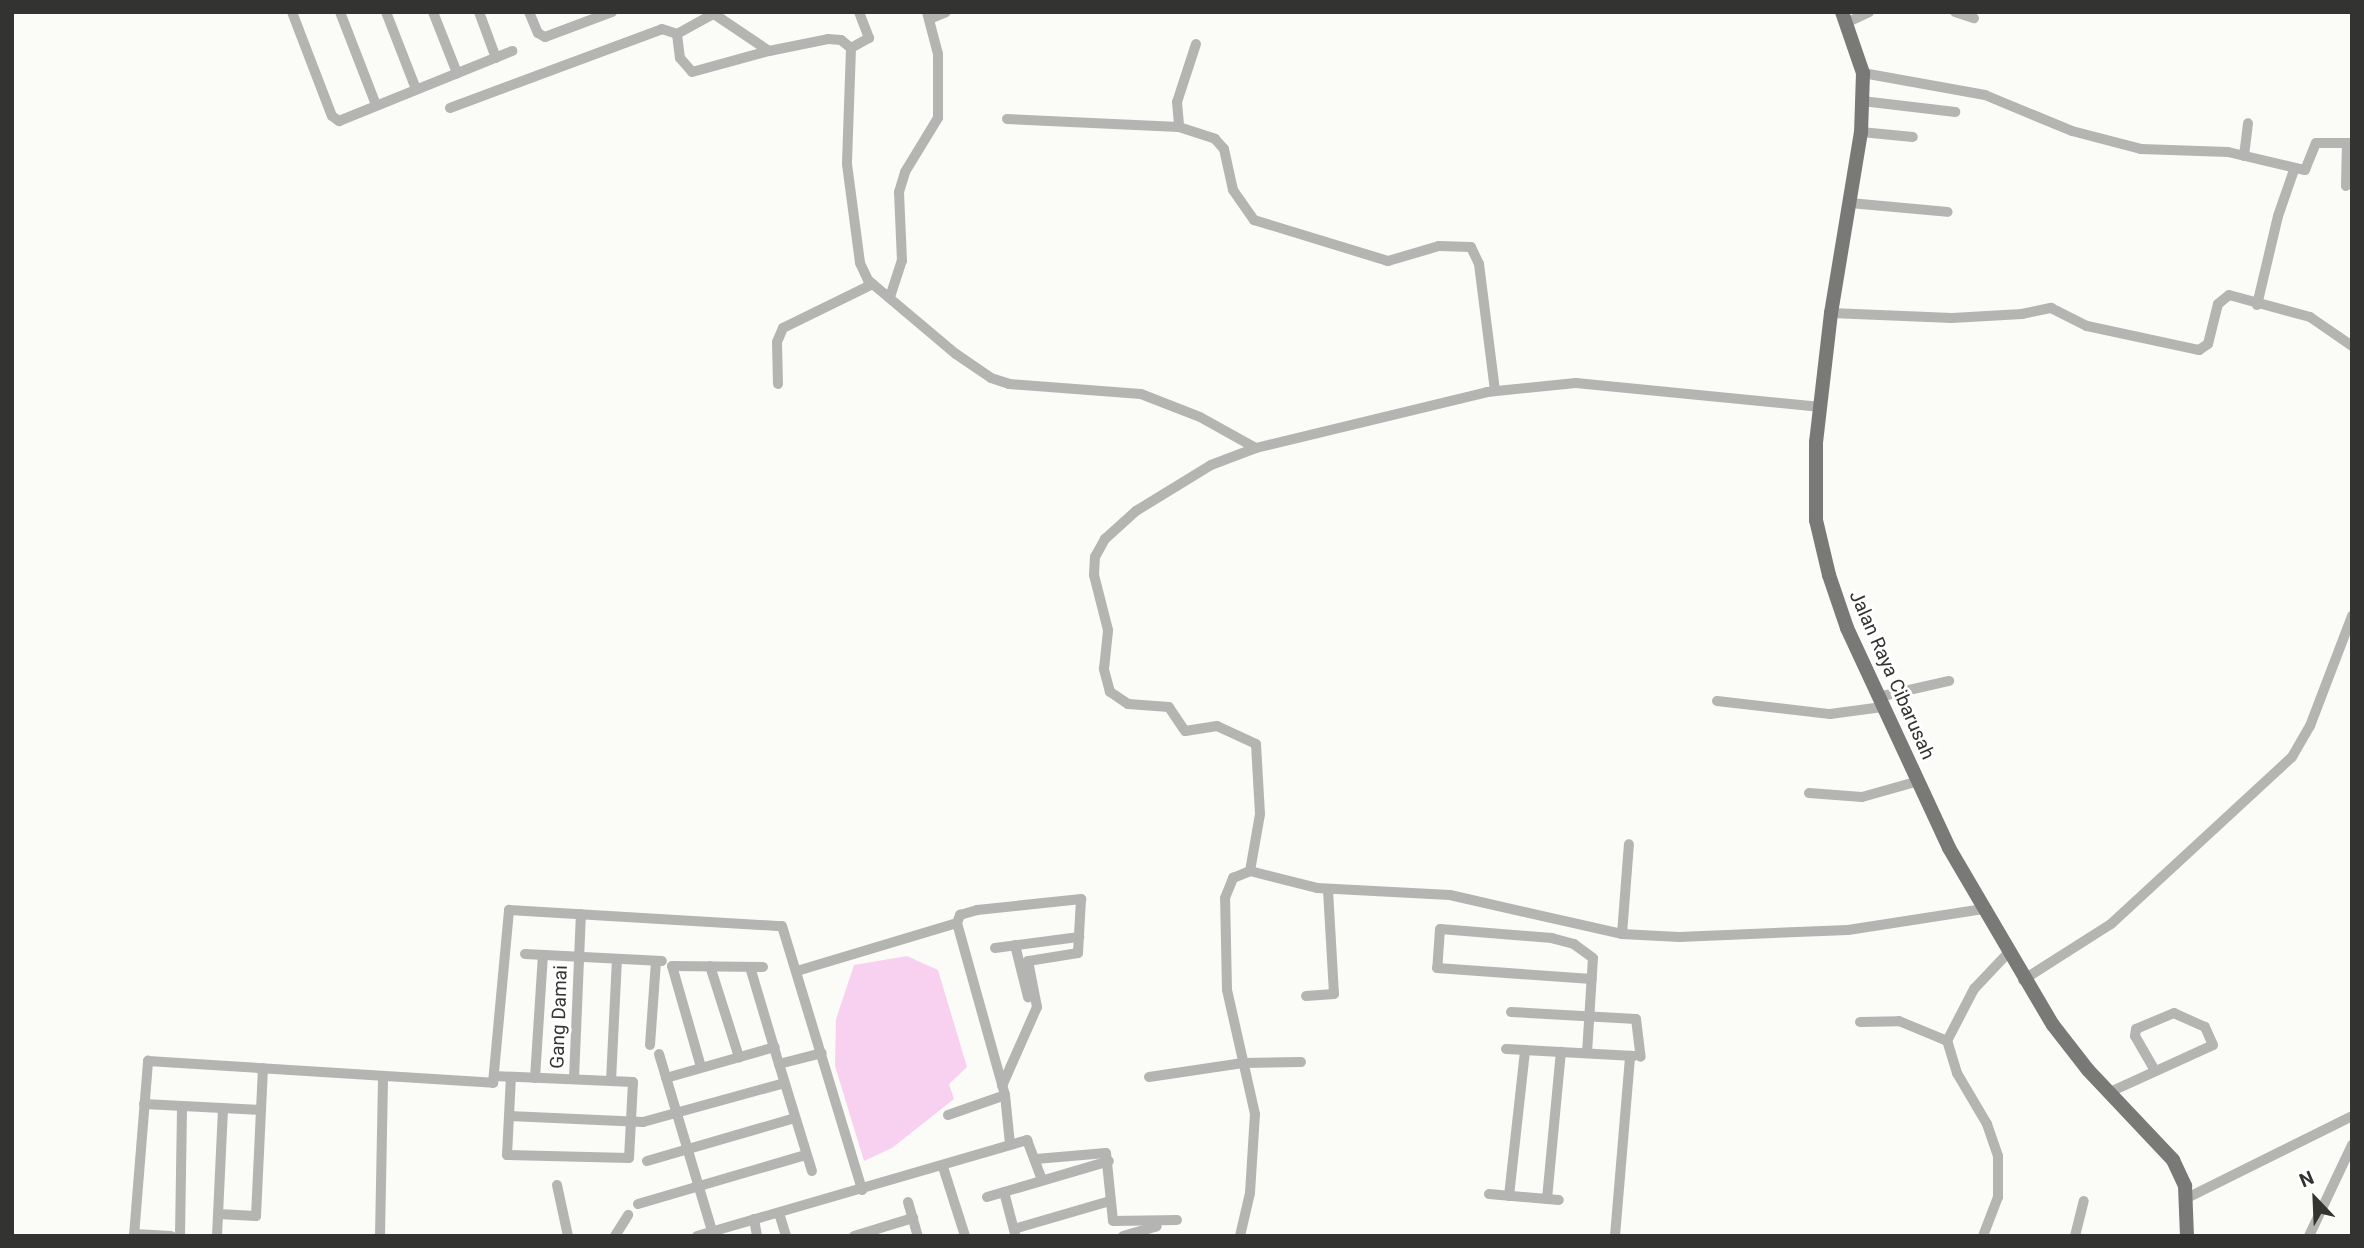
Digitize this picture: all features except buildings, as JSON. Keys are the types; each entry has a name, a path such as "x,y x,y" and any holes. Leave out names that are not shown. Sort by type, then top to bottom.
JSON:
{"main road":[{"name":"Jalan Raya Cibarusah","path":"1845,17 1863,73 1861,132 1831,313 1816,442 1816,520 1836,598 1919,781 1983,909 2016,967 2071,1049 2173,1160 2187,1198 2187,1236"}],"street":[{"path":"292,12 335,119 513,51"},
{"path":"340,12 376,105"},
{"path":"386,12 415,89"},
{"path":"433,12 457,73"},
{"path":"479,12 496,58"},
{"path":"529,12 538,33 545,37 612,12"},
{"path":"851,48 869,38 859,12"},
{"path":"890,297 902,261 900,192 905,172 938,118 938,54 928,16 946,12"},
{"path":"1845,17 1869,12"},
{"path":"1955,12 1974,18"},
{"path":"677,34 711,13 769,51"},
{"path":"450,108 662,29 677,34"},
{"path":"677,34 680,58 692,72 769,51 828,39 841,40 851,48"},
{"path":"1180,127 1177,102 1196,44"},
{"path":"851,48 847,74 852,115 847,140 849,198 860,263 873,284 956,354 991,378 1009,384 1142,394 1199,417 1256,448"},
{"path":"1863,73 1985,95 2072,131 2141,149 2244,156 2294,170 2310,165 2316,143 2350,143 2346,186"},
{"path":"1861,101 1955,112"},
{"path":"1007,119 1180,127 1214,139 1224,149 1233,190 1254,220 1329,240 1376,259 1401,258 1452,244 1471,247 1479,264 1495,391"},
{"path":"2244,156 2248,123"},
{"path":"1861,132 1913,137"},
{"path":"2257,305 2278,216 2294,170"},
{"path":"1850,203 1948,212"},
{"path":"778,384 777,342 783,328 873,284"},
{"path":"1831,313 1952,318 2051,308 2087,326 2199,350 2208,344 2222,297 2228,295 2257,305 2310,317 2348,344"},
{"path":"1250,871 1260,814 1256,744 1217,726 1185,731 1169,707 1128,704 1110,692 1104,669 1109,649 1106,617 1094,575 1095,556 1105,539 1136,511 1211,465 1256,448 1495,391 1576,383 1821,407"},
{"path":"1985,1235 1997,1197 1998,1156 1987,1124 1957,1073 1947,1041 1974,989 2111,924 2292,757 2310,726 2352,616"},
{"path":"1717,701 1829,713 1881,702 1949,681"},
{"path":"1809,793 1862,797 1919,781"},
{"path":"1622,934 1629,844"},
{"path":"1240,1236 1250,1193 1255,1114 1227,990 1226,898 1233,878 1250,871 1328,889 1450,895 1622,934 1770,934 1799,930 1848,930 1983,909"},
{"path":"1306,996 1334,994 1328,889"},
{"path":"947,1115 1003,1091 1037,1007 1028,961 1076,955 1083,903 1079,898 977,910 960,915 957,923 1003,1091 1010,1144"},
{"path":"172,1236 134,1235 148,1061 493,1083 509,910 780,925 797,971 862,1191"},
{"name":"Gang Damai","path":"574,1079 581,914"},
{"path":"797,971 957,923"},
{"path":"1587,1054 1590,1016 1592,978 1593,958 1574,944 1440,929 1437,968 1592,978"},
{"path":"995,948 1079,937"},
{"path":"1015,945 1032,1016"},
{"path":"525,954 659,961 650,1045"},
{"path":"535,1078 543,955"},
{"path":"611,1081 617,959"},
{"path":"701,1067 671,968 675,963 763,967"},
{"path":"710,966 739,1057"},
{"path":"750,967 811,1171"},
{"path":"1511,1012 1636,1018 1639,1056 1615,1236"},
{"path":"2110,1092 2213,1045 2205,1027 2174,1013 2136,1029 2135,1037 2155,1070"},
{"path":"1860,1021 1899,1021 1947,1041"},
{"path":"666,1078 775,1047"},
{"path":"1506,1049 1639,1056"},
{"path":"1509,1196 1525,1050"},
{"path":"1489,1194 1553,1199 1561,1052"},
{"path":"779,1064 822,1053"},
{"path":"659,1054 712,1231"},
{"path":"1149,1077 1243,1063 1301,1062"},
{"path":"218,1214 256,1216 263,1068"},
{"path":"380,1236 383,1076"},
{"path":"494,1076 633,1082 629,1158 507,1155 511,1077"},
{"path":"509,1116 631,1120 677,1114 785,1083"},
{"path":"144,1104 261,1110"},
{"path":"180,1236 182,1106"},
{"path":"217,1236 223,1108"},
{"path":"2187,1198 2352,1116"},
{"path":"647,1161 795,1118"},
{"path":"697,1236 862,1191 1010,1144 1028,1141 1042,1180"},
{"path":"2309,1236 2352,1145"},
{"path":"1036,1158 1106,1153 1110,1201 1115,1222 1157,1228"},
{"path":"639,1204 806,1155"},
{"path":"987,1197 1108,1161"},
{"path":"943,1167 965,1236"},
{"path":"557,1185 568,1236"},
{"path":"1004,1192 1015,1232 1110,1201"},
{"path":"2076,1236 2084,1201"},
{"path":"908,1202 918,1236"},
{"path":"779,1213 786,1236"},
{"path":"615,1236 628,1214"},
{"path":"854,1236 913,1218"},
{"path":"754,1219 757,1236"},
{"path":"1124,1236 1177,1220"}],"shaded area":[{"path":"907,956 938,970 967,1067 949,1084 954,1099 892,1148 864,1161 835,1066 836,1019 854,965"}]}
